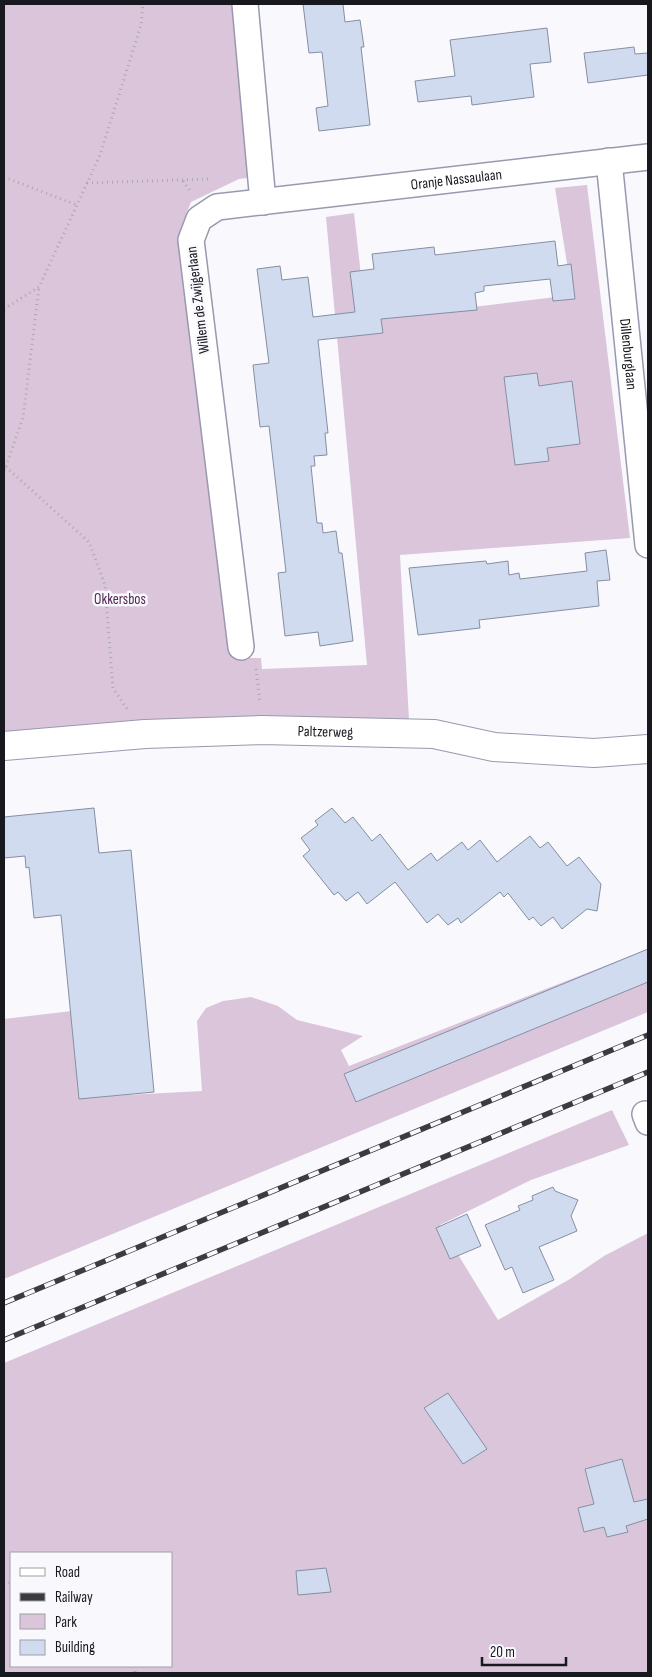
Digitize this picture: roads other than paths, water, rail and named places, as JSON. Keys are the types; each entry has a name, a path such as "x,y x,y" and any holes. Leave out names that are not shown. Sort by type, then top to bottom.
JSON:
{"street":[{"path":"245,4 264,202"},
{"name":"Oranje Nassaulaan","path":"264,202 648,157"},
{"name":"Dillenburglaan","path":"609,161 648,546"},
{"name":"Willem de Zwijgerlaan","path":"241,648 191,240 199,219 217,207 264,202"},
{"name":"Paltzerweg","path":"4,746 146,734 262,730 434,734 494,747 594,753 648,749"}],"railway":[{"path":"4,1303 648,1035"},
{"path":"4,1340 648,1072"}],"park label":[{"name":"Okkersbos","path":"120,599"}]}
